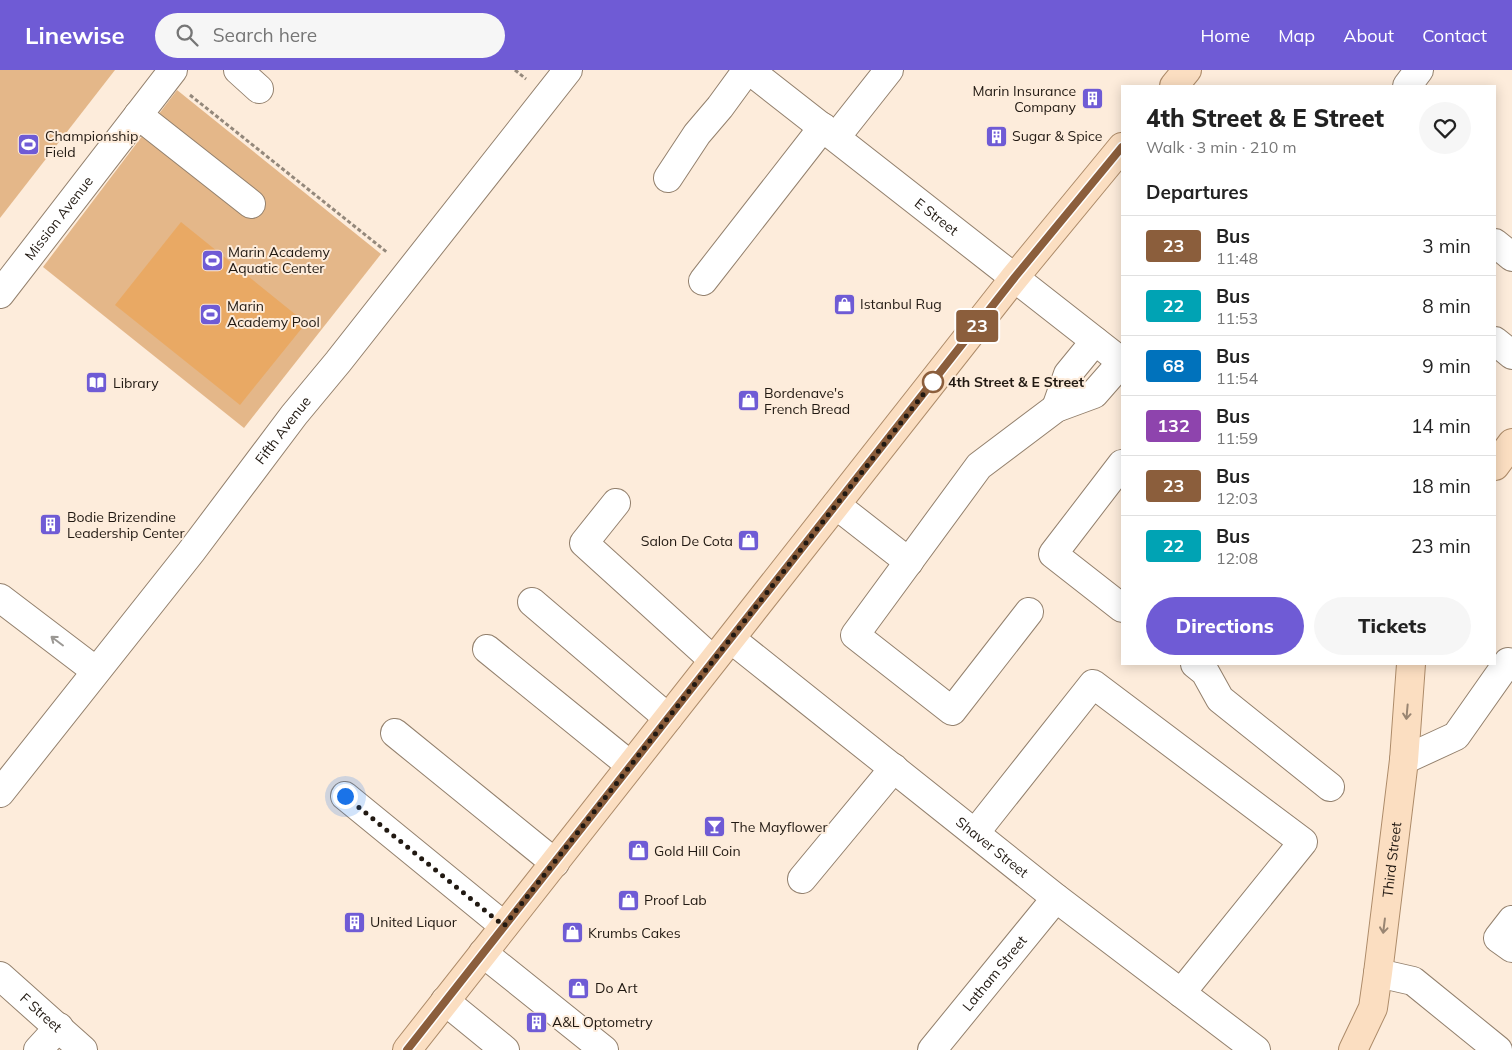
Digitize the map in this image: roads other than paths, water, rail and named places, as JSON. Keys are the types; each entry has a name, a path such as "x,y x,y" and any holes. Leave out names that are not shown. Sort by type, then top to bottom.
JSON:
{"main road":[{"path":"1175,85 1187,70"},
{"path":"407,1050 1015,277 1121,149"},
{"name":"Third Street","path":"1353,1050 1372,1008 1378,973 1404,760 1411,665"}],"street":[{"path":"238,70 259,88"},
{"name":"Fifth Avenue","path":"0,794 191,552 294,415 568,70"},
{"path":"668,178 697,134 748,70"},
{"name":"E Street","path":"748,70 830,132 1121,361"},
{"path":"703,281 830,132 889,70"},
{"path":"1408,85 1420,70"},
{"name":"Mission Avenue","path":"0,294 138,116 179,80"},
{"path":"138,116 250,204"},
{"path":"1496,244 1512,257"},
{"path":"1056,408 1068,374 1095,341"},
{"path":"1496,342 1512,355"},
{"path":"1029,612 952,711 855,635 979,466 1056,408 1094,394 1121,363"},
{"path":"1121,465 1054,554 1121,607"},
{"path":"616,503 584,543 713,660"},
{"path":"836,505 909,562"},
{"path":"0,598 96,671"},
{"path":"532,602 668,718"},
{"name":"Shaver Street","path":"732,639 1056,898 1256,1050"},
{"path":"487,648 630,765"},
{"path":"1404,760 1456,736 1505,659"},
{"path":"1196,665 1205,672 1220,699 1330,787"},
{"path":"975,833 1093,684 1303,842 1181,993"},
{"path":"395,733 555,863"},
{"path":"802,879 894,768"},
{"path":"345,796 504,926"},
{"name":"Latham Street","path":"932,1050 1056,898"},
{"path":"483,953 604,1050"},
{"path":"1378,973 1413,981 1498,1050"},
{"name":"F Street","path":"0,976 83,1050"},
{"path":"445,1002 505,1050"},
{"path":"38,1050 59,1027"}],"place":[{"name":"Marin Insurance Company","path":"1092,99"},
{"name":"Sugar & Spice","path":"996,136"},
{"name":"Championship Field","path":"29,144"},
{"name":"Marin Academy Aquatic Center","path":"212,260"},
{"name":"Istanbul Rug","path":"844,304"},
{"name":"Marin Academy Pool","path":"211,314"},
{"name":"4th Street & E Street","path":"933,382"},
{"name":"Library","path":"97,383"},
{"name":"Bordenave's French Bread","path":"748,401"},
{"name":"Bodie Brizendine Leadership Center","path":"51,525"},
{"name":"Salon De Cota","path":"749,541"},
{"name":"The Mayflower","path":"715,827"},
{"name":"Gold Hill Coin","path":"638,851"},
{"name":"Proof Lab","path":"628,900"},
{"name":"United Liquor","path":"354,922"},
{"name":"Krumbs Cakes","path":"572,933"},
{"name":"Do Art","path":"579,988"},
{"name":"A&L Optometry","path":"536,1022"}]}
